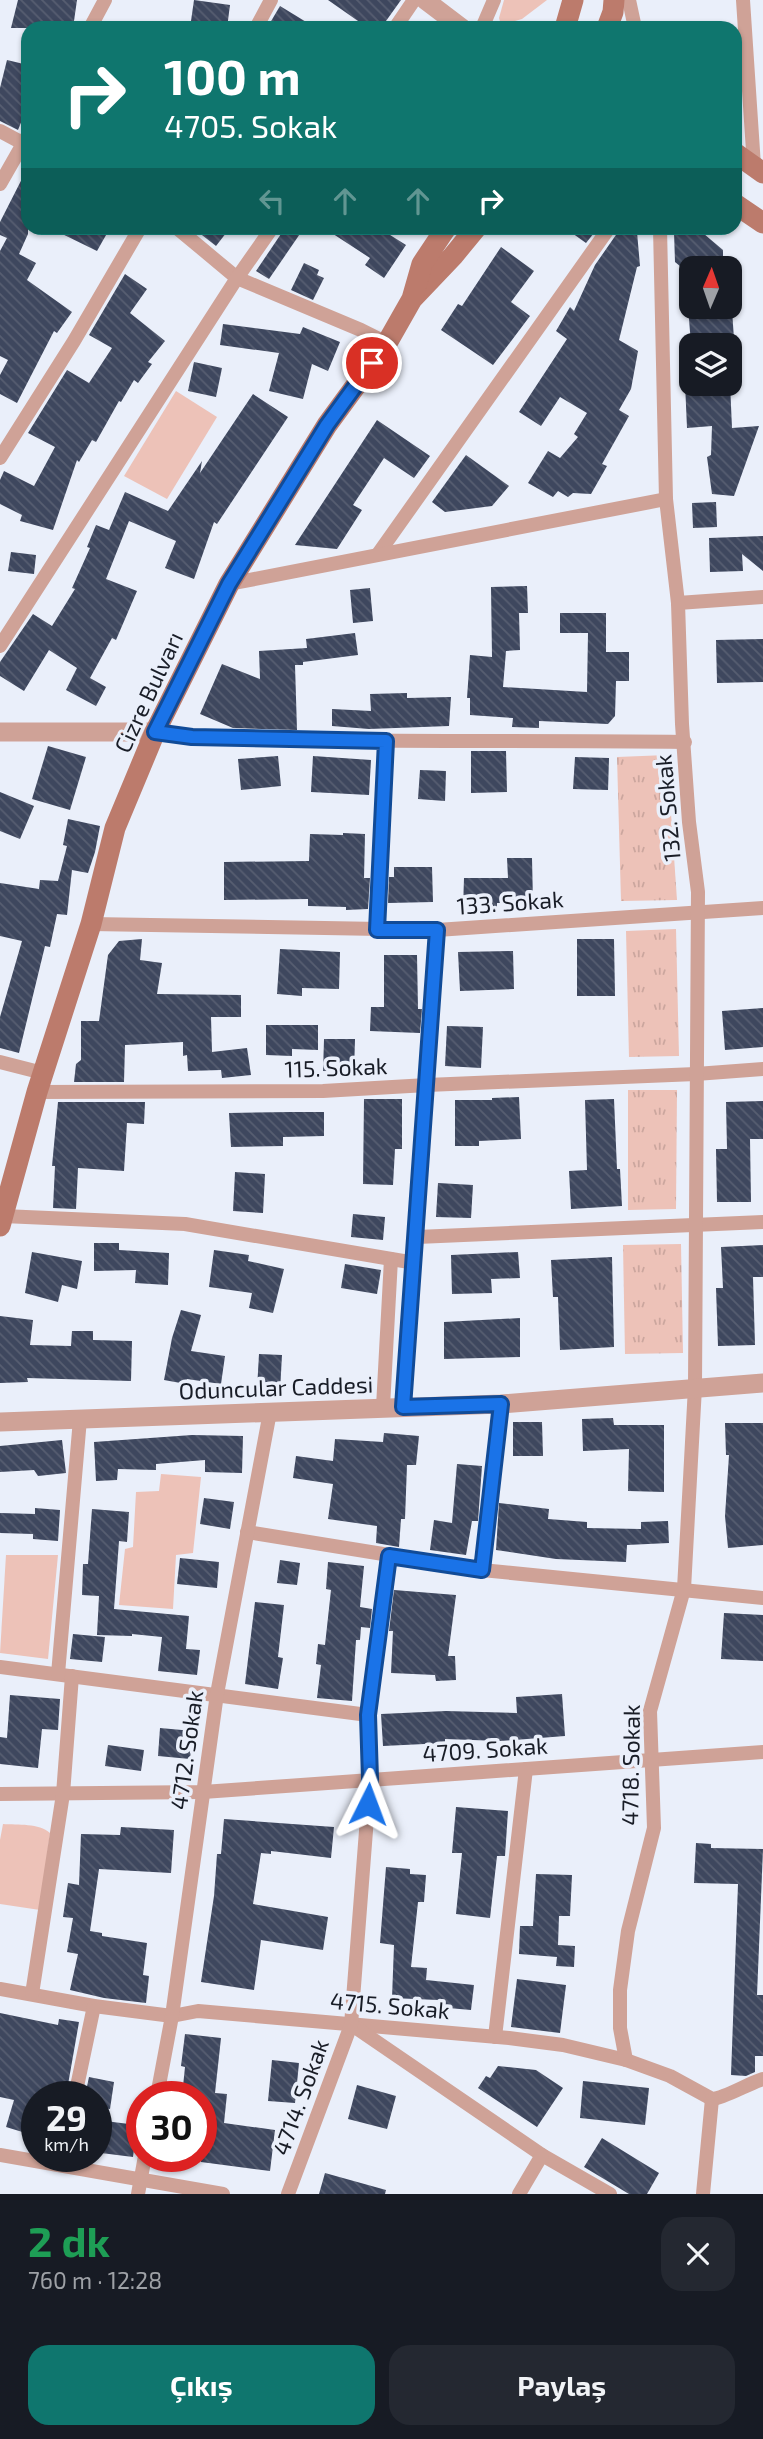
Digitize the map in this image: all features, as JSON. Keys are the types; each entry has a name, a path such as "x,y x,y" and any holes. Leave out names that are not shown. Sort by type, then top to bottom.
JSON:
{"main road":[{"path":"567,21 573,0"},
{"path":"610,21 614,0"},
{"path":"742,158 758,169"},
{"path":"742,209 763,223"},
{"name":"Cizre Bulvarı","path":"2,1221 40,1083 91,924 115,828 155,732 229,584 327,425 387,343 412,299 422,264 441,235"},
{"path":"412,299 470,235"}],"street":[{"path":"94,21 105,0"},
{"path":"260,21 271,0"},
{"path":"400,21 414,0"},
{"path":"425,0 454,21"},
{"path":"485,21 494,0"},
{"path":"629,0 634,21"},
{"path":"743,0 758,169"},
{"path":"0,131 21,139"},
{"path":"0,184 21,149"},
{"path":"0,458 74,341 136,235"},
{"path":"185,235 237,278 387,343"},
{"path":"0,646 267,235"},
{"path":"377,554 604,235"},
{"name":"132. Sokak","path":"660,235 666,499 678,603 689,822 698,913 695,1387"},
{"path":"229,584 666,499"},
{"path":"678,603 763,597"},
{"path":"0,732 155,732 192,737 386,741 685,742"},
{"path":"377,930 386,741"},
{"name":"133. Sokak","path":"91,924 437,930 763,908"},
{"path":"403,1407 437,930"},
{"name":"115. Sokak","path":"0,1062 40,1083 323,1091 763,1069"},
{"path":"2,1221 185,1224 415,1263"},
{"path":"416,1237 763,1222"},
{"path":"383,1408 391,1259"},
{"name":"Oduncular Caddesi","path":"0,1422 501,1404 763,1382"},
{"name":"4718. Sokak","path":"626,2060 620,2028 620,1990 628,1931 654,1828 650,1711 684,1589 695,1387"},
{"path":"482,1570 501,1404"},
{"name":"4712. Sokak","path":"160,2081 172,2015 216,1694 270,1412"},
{"path":"32,1994 63,1794 65,1675 80,1419"},
{"path":"247,1532 482,1570 763,1598"},
{"name":"4714. Sokak","path":"288,2194 351,2025 370,1779 368,1715 389,1556"},
{"path":"0,1667 368,1715"},
{"name":"4709. Sokak","path":"0,1794 203,1792 763,1752"},
{"path":"495,2037 526,1769"},
{"name":"4715. Sokak","path":"0,1989 94,2006 172,2015 198,2011 563,2045 626,2060 670,2076 712,2099"},
{"path":"78,2081 94,2006"},
{"path":"351,2025 542,2155 610,2194"},
{"path":"703,2194 712,2099 718,2099 763,2079"},
{"path":"0,2155 21,2157"},
{"path":"519,2194 542,2155"},
{"path":"95,2172 140,2187 223,2194"}],"green space":[{"path":"504,0 547,0 522,19 500,21"},
{"path":"176,391 217,417 167,499 124,476"},
{"path":"667,755 677,900 621,901 617,757"},
{"path":"676,929 679,1056 629,1057 626,931"},
{"path":"628,1090 677,1090 676,1209 628,1210"},
{"path":"681,1244 683,1353 625,1354 623,1245"},
{"path":"161,1474 201,1477 193,1553 176,1555 173,1609 119,1605 125,1549 133,1547 136,1492 159,1491"},
{"path":"6,1555 58,1555 48,1659 0,1653"},
{"path":"3,1824 34,1826 50,1833 40,1910 0,1904 0,1840"}],"building":[{"path":"18,0 77,0 74,21 21,21 21,28 11,28"},
{"path":"194,0 230,5 228,21 191,21"},
{"path":"328,0 401,0 386,21 358,21"},
{"path":"280,6 305,21 271,21"},
{"path":"7,60 21,63 21,122 18,130 0,121 0,88"},
{"path":"21,181 21,235 28,235 19,254 36,263 27,280 72,312 57,333 54,331 17,403 0,394 0,375 8,360 0,356 0,251 7,238 0,235 0,222"},
{"path":"64,235 106,235 97,251"},
{"path":"202,235 225,235 216,246"},
{"path":"280,235 299,235 269,279 256,271"},
{"path":"335,235 390,235 406,245 384,278 365,265 370,258"},
{"path":"575,235 592,235 586,243"},
{"path":"616,235 637,235 640,266 637,267 619,340 638,351 631,389 619,410 629,416 602,464 607,466 591,494 573,493 568,497 558,491 553,497 528,483 548,451 560,458 578,437 574,434 587,413 560,397 541,426 519,412 567,339 556,331 570,307 574,311 595,265"},
{"path":"674,235 705,235 723,250 723,256 679,256 679,265 675,262"},
{"path":"501,247 534,271 511,302 530,316 493,365 441,330 458,304 462,306"},
{"path":"304,263 319,270 317,275 324,278 313,300 291,290"},
{"path":"125,274 147,289 130,313 165,341 148,362 152,364 138,383 134,380 121,402 119,401 96,442 92,440 79,462 77,460 53,530 20,521 22,515 0,504 0,480 4,471 34,486 55,447 28,433 67,370 89,383 112,348 89,335"},
{"path":"689,319 733,319 734,333 690,333"},
{"path":"223,324 300,334 303,327 340,342 328,371 312,364 303,399 269,391 279,353 220,345"},
{"path":"194,362 222,368 216,397 188,391"},
{"path":"253,394 288,417 217,524 214,522 194,579 165,568 176,541 129,521 106,579 137,591 116,640 112,638 90,678 106,687 96,706 66,690 77,668 49,650 24,691 0,676 0,662 33,614 52,626 75,589 72,588 90,548 87,547 96,525 109,530 125,492 168,511 202,461 200,473"},
{"path":"686,396 731,396 732,428 759,426 734,496 712,494 707,457 711,455 712,426 687,428"},
{"path":"377,420 430,456 414,478 384,458 353,505 362,510 337,549 295,545"},
{"path":"466,455 509,486 492,506 445,512 432,502"},
{"path":"716,502 717,527 693,528 692,503"},
{"path":"763,536 763,571 742,554 743,571 710,572 709,538"},
{"path":"11,552 36,555 34,574 8,571"},
{"path":"527,586 528,613 519,613 520,650 506,651 503,687 587,692 588,633 560,633 560,613 606,613 606,652 629,652 629,681 616,681 615,716 608,724 539,721 539,728 512,727 513,718 470,715 470,698 467,698 470,655 492,657 491,587"},
{"path":"370,588 373,621 353,623 350,590"},
{"path":"355,633 358,655 295,665 297,730 233,728 200,714 222,664 260,679 259,651 307,648 306,639"},
{"path":"763,639 763,682 717,683 716,640"},
{"path":"407,693 407,698 451,697 449,726 369,729 332,726 332,709 371,711 370,694"},
{"path":"48,746 86,757 70,810 32,799"},
{"path":"471,751 506,751 507,792 471,793"},
{"path":"278,756 281,786 241,790 238,759"},
{"path":"313,756 371,760 369,795 311,792"},
{"path":"575,757 609,758 608,790 573,789"},
{"path":"420,770 446,771 445,801 418,799"},
{"path":"0,792 34,806 20,839 0,831"},
{"path":"68,819 100,826 95,852 88,873 72,870 67,915 57,914 50,947 45,946 19,1053 0,1048 0,1017 22,941 0,936 0,883 39,889 40,880 58,881 67,846 63,845"},
{"path":"310,834 365,834 364,878 370,878 368,909 308,906 308,899 224,900 224,862 309,861"},
{"path":"507,858 532,858 533,902 497,903 497,909 463,908 464,878 508,878"},
{"path":"394,867 432,867 433,902 388,903 389,877 394,877"},
{"path":"142,939 140,960 162,963 157,994 241,995 241,1017 211,1017 212,1052 247,1048 251,1075 222,1078 221,1070 188,1071 187,1055 183,1056 183,1042 125,1045 124,1082 74,1082 76,1064 81,1060 81,1021 99,1021 108,955 119,941"},
{"path":"577,939 614,939 615,996 577,996"},
{"path":"280,949 340,952 339,989 302,988 302,996 277,994"},
{"path":"513,951 514,989 460,991 458,952"},
{"path":"384,955 417,955 418,1009 422,1009 420,1033 370,1031 371,1007 384,1007"},
{"path":"763,1008 763,1047 725,1050 722,1011"},
{"path":"266,1025 318,1025 318,1050 292,1049 292,1056 266,1055"},
{"path":"447,1026 483,1027 481,1068 445,1066"},
{"path":"324,1039 355,1039 354,1072 323,1071"},
{"path":"519,1097 521,1139 479,1141 479,1146 455,1146 455,1100"},
{"path":"364,1099 402,1099 402,1149 395,1149 393,1185 363,1184"},
{"path":"614,1099 617,1169 620,1169 622,1206 571,1209 569,1171 587,1170 585,1100"},
{"path":"763,1101 763,1139 750,1139 751,1202 717,1202 716,1149 727,1149 726,1102"},
{"path":"58,1102 145,1102 144,1124 127,1123 124,1171 78,1168 76,1209 53,1208 55,1166 52,1166"},
{"path":"324,1112 324,1136 283,1137 283,1146 231,1147 229,1113"},
{"path":"235,1172 265,1174 263,1213 233,1211"},
{"path":"438,1183 473,1185 471,1218 436,1217"},
{"path":"353,1214 385,1217 383,1240 351,1237"},
{"path":"94,1243 119,1243 119,1250 169,1253 168,1285 135,1283 136,1270 94,1271"},
{"path":"763,1245 763,1277 753,1277 755,1345 718,1346 716,1288 723,1288 721,1247"},
{"path":"214,1250 249,1255 248,1261 284,1269 273,1313 249,1308 252,1293 209,1287"},
{"path":"32,1252 82,1261 77,1289 62,1285 58,1302 25,1293"},
{"path":"518,1252 520,1278 491,1279 492,1293 452,1294 451,1255"},
{"path":"612,1257 614,1347 560,1350 558,1297 553,1297 551,1260"},
{"path":"345,1264 381,1270 377,1294 341,1288"},
{"path":"181,1310 201,1315 191,1351 225,1356 221,1384 187,1379 186,1384 164,1380 172,1338"},
{"path":"0,1316 33,1320 30,1345 71,1346 72,1331 93,1331 93,1340 132,1341 131,1381 27,1378 28,1382 0,1383"},
{"path":"520,1318 520,1357 444,1359 444,1322"},
{"path":"259,1354 282,1355 280,1391 257,1389"},
{"path":"613,1418 614,1425 664,1425 664,1492 628,1491 629,1449 583,1451 582,1419"},
{"path":"513,1422 542,1422 543,1456 513,1456"},
{"path":"725,1423 763,1423 763,1545 728,1548 725,1516 729,1455 726,1455"},
{"path":"384,1433 419,1436 416,1465 407,1465 405,1519 401,1519 399,1547 376,1543 377,1526 328,1519 333,1484 293,1478 296,1456 333,1461 335,1439 383,1442"},
{"path":"192,1435 243,1436 242,1473 205,1472 205,1460 156,1464 156,1470 118,1469 117,1480 96,1481 94,1442"},
{"path":"62,1440 66,1473 38,1476 34,1470 0,1472 0,1446"},
{"path":"457,1464 482,1466 478,1521 472,1521 466,1555 430,1550 434,1520 452,1523"},
{"path":"204,1498 234,1502 230,1529 200,1524"},
{"path":"499,1503 549,1509 548,1519 587,1522 587,1528 641,1529 641,1522 668,1521 669,1543 627,1545 626,1562 556,1559 496,1550"},
{"path":"35,1508 60,1510 58,1541 33,1539 33,1534 0,1533 0,1513 35,1514"},
{"path":"92,1509 129,1512 127,1542 119,1541 114,1609 189,1616 186,1649 200,1650 197,1675 158,1671 162,1637 97,1635 99,1596 82,1595 83,1564 88,1564"},
{"path":"180,1558 219,1562 217,1588 177,1584"},
{"path":"280,1560 300,1563 297,1585 277,1583"},
{"path":"328,1562 364,1566 360,1607 372,1609 370,1628 361,1627 360,1640 356,1640 352,1701 317,1698 321,1665 316,1664 318,1644 325,1645 331,1590 326,1589"},
{"path":"394,1590 456,1595 448,1656 455,1656 456,1680 436,1681 435,1675 391,1673 393,1631 389,1631"},
{"path":"255,1602 284,1605 278,1657 283,1658 278,1689 245,1684"},
{"path":"724,1613 763,1615 763,1661 721,1659"},
{"path":"73,1634 105,1637 102,1662 70,1659"},
{"path":"562,1694 565,1736 500,1741 445,1739 445,1743 383,1746 381,1714 446,1711 517,1713 516,1697"},
{"path":"10,1695 60,1699 58,1730 42,1729 38,1768 0,1764 0,1737 7,1738"},
{"path":"160,1728 193,1731 190,1759 158,1756"},
{"path":"108,1745 144,1750 141,1771 105,1766"},
{"path":"456,1807 508,1811 505,1856 497,1856 490,1918 456,1914 462,1853 452,1853"},
{"path":"224,1819 334,1827 331,1858 271,1851 271,1854 261,1853 253,1904 328,1917 323,1950 261,1940 254,1990 201,1982"},
{"path":"121,1827 174,1830 171,1873 99,1869 90,1931 102,1933 102,1936 147,1943 143,1975 149,1976 146,2003 104,1998 70,1990 78,1954 67,1952 73,1918 63,1917 68,1883 79,1885 81,1834 120,1835"},
{"path":"696,1843 711,1844 711,1848 763,1849 757,1995 763,1995 763,2056 755,2056 755,2072 746,2076 731,2075 738,1884 694,1883"},
{"path":"386,1867 410,1869 410,1874 426,1875 424,1902 418,1902 411,1967 427,1968 426,1980 474,1985 471,2010 437,2007 438,2000 392,1998 394,1945 380,1943"},
{"path":"536,1874 572,1875 570,1916 559,1916 558,1945 575,1946 574,1967 556,1966 557,1957 519,1954 520,1926 533,1926"},
{"path":"517,1979 566,1985 560,2033 511,2027"},
{"path":"0,2013 58,2025 59,2019 79,2022 69,2081 21,2081 21,2132 6,2127 14,2100 0,2097"},
{"path":"185,2034 221,2038 216,2081 184,2081 185,2067 181,2066"},
{"path":"272,2060 299,2063 295,2103 268,2101"},
{"path":"498,2066 536,2070 563,2088 537,2127 478,2088 486,2076 490,2078"},
{"path":"89,2077 109,2081 88,2081"},
{"path":"583,2081 649,2088 645,2125 580,2118"},
{"path":"357,2085 396,2096 387,2129 348,2119"},
{"path":"217,2093 227,2094 224,2123 275,2130 270,2171 217,2164"},
{"path":"112,2122 126,2124 126,2156 112,2154"},
{"path":"602,2138 659,2173 647,2194 629,2194 584,2167"},
{"path":"325,2173 386,2190 385,2194 319,2194"}],"route":[{"path":"368,1804 368,1715 389,1556 482,1570 501,1404 403,1407 437,930 377,930 386,741 192,737 155,732 229,584 327,425 372,363"}]}
